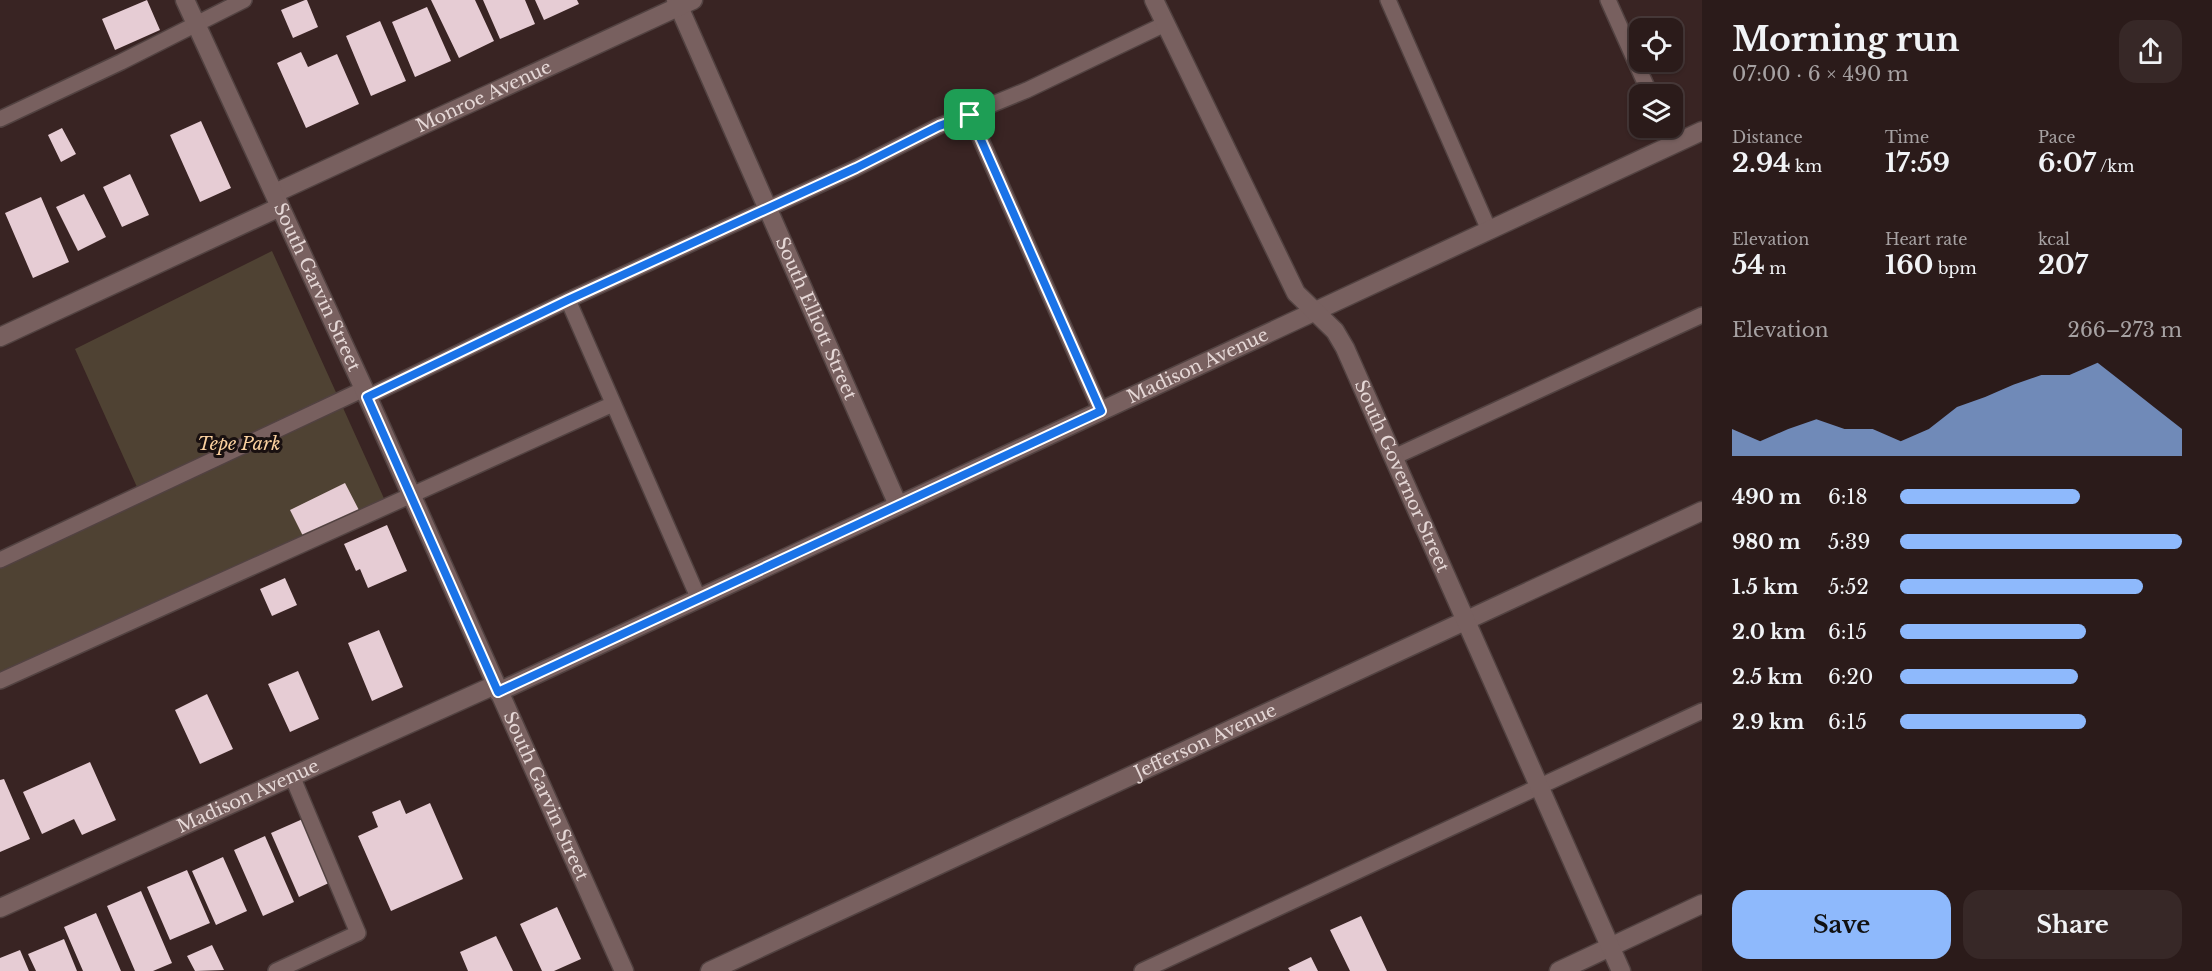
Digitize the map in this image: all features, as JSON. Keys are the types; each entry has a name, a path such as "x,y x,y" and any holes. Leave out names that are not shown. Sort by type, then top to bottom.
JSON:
{"street":[{"name":"South Garvin Street","path":"185,0 366,393 624,971"},
{"name":"South Governor Street","path":"1154,0 1296,293 1335,331 1345,348 1621,971"},
{"name":"Monroe Avenue","path":"0,336 683,2"},
{"name":"South Elliott Street","path":"683,2 768,208 897,505"},
{"name":"Madison Avenue","path":"0,908 698,597 1702,131"},
{"name":"Jefferson Avenue","path":"710,971 1702,511"},
{"path":"1559,971 1702,904"}],"lane":[{"path":"0,119 121,62 243,0"},
{"path":"1388,0 1489,230"},
{"path":"1608,0 1646,84"},
{"path":"0,560 1165,24"},
{"path":"970,115 1101,411"},
{"path":"1669,138 1672,144"},
{"path":"568,300 698,597"},
{"path":"1394,457 1702,315"},
{"path":"0,681 614,404"},
{"path":"1142,971 1702,711"},
{"path":"276,971 358,933 292,776"}],"green space":[{"name":"Tepe Park","path":"272,251 387,505 0,681 0,560 141,496 75,349"}],"building":[{"path":"147,0 160,30 115,50 102,19"},
{"path":"307,0 318,27 293,38 281,10"},
{"path":"431,0 475,0 494,41 459,58"},
{"path":"483,0 525,0 535,24 500,39"},
{"path":"535,0 577,0 579,4 544,20"},
{"path":"427,7 451,61 415,77 392,22"},
{"path":"380,21 406,81 371,96 346,36"},
{"path":"301,52 308,67 337,54 359,104 306,128 277,63"},
{"path":"201,121 231,188 200,202 170,135"},
{"path":"62,128 76,154 61,162 48,135"},
{"path":"130,174 149,215 122,227 103,187"},
{"path":"84,194 106,237 78,251 56,207"},
{"path":"41,197 69,262 33,278 5,213"},
{"path":"345,483 361,514 306,542 290,510"},
{"path":"387,525 407,571 368,588 360,569 356,571 344,544"},
{"path":"285,578 297,605 272,616 260,589"},
{"path":"379,630 403,687 372,701 348,643"},
{"path":"298,671 319,719 290,732 268,684"},
{"path":"207,694 233,749 200,764 175,710"},
{"path":"90,762 116,820 82,835 74,819 42,834 23,792"},
{"path":"4,779 30,839 0,852 0,780"},
{"path":"400,800 406,814 430,803 463,879 391,911 358,836 378,827 372,812"},
{"path":"305,818 333,881 299,897 271,833"},
{"path":"265,836 294,902 263,916 234,850"},
{"path":"223,857 247,911 216,925 192,871"},
{"path":"187,870 210,923 170,940 147,887"},
{"path":"141,891 172,963 153,971 135,971 107,906"},
{"path":"557,907 581,959 554,971 542,971 520,924"},
{"path":"96,913 121,971 83,971 64,927"},
{"path":"1361,916 1387,971 1350,971 1330,930"},
{"path":"496,936 513,971 468,971 460,952"},
{"path":"64,939 77,971 36,971 28,954"},
{"path":"212,945 224,970 195,971 187,956"},
{"path":"20,950 29,971 0,971 0,958"},
{"path":"1311,957 1318,971 1290,971 1288,968"}],"route":[{"path":"970,115 1101,411 498,692 367,397 568,300 856,168 939,126 970,115"}]}
